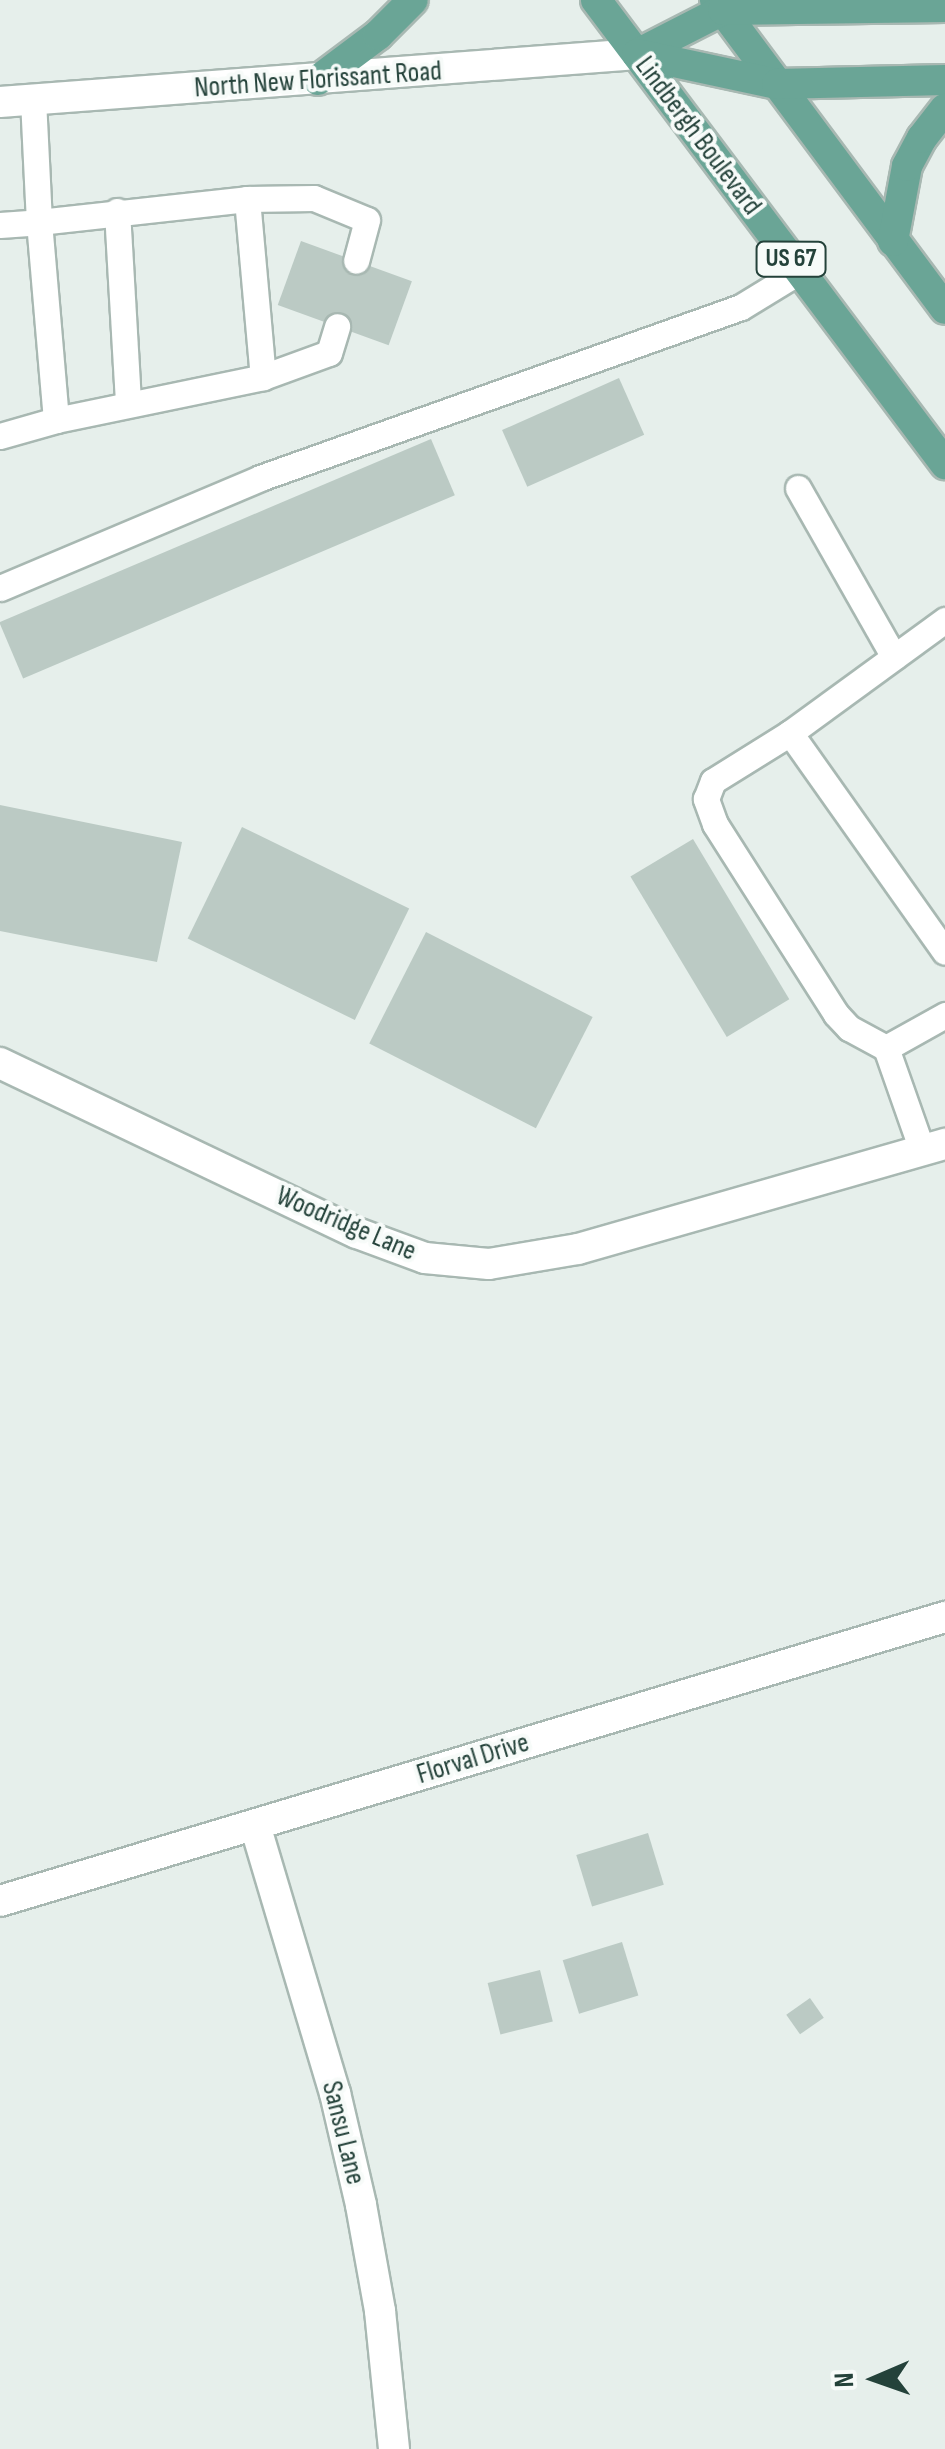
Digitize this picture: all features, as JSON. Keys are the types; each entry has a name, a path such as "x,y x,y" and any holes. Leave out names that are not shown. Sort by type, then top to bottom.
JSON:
{"main road":[{"path":"318,80 378,36 413,0"},
{"name":"Lindbergh Boulevard","path":"596,0 945,464"},
{"path":"719,5 945,309"},
{"name":"North New Florissant Road","path":"636,54 719,5 945,7"},
{"name":"North New Florissant Road","path":"636,54 776,84 945,80"},
{"path":"893,241 908,166 922,138 945,109"}],"street":[{"name":"North New Florissant Road","path":"0,102 636,54"},
{"name":"Woodridge Lane","path":"0,1064 357,1234 441,1260 488,1264 578,1250 933,1147"},
{"name":"Florval Drive","path":"0,1901 945,1617"},
{"name":"Sansu Lane","path":"255,1825 335,2094 360,2205 380,2311 394,2449"}],"lane":[{"path":"33,100 56,420"},
{"path":"0,224 247,200 314,198 367,220 356,261"},
{"path":"247,200 263,377"},
{"path":"116,211 128,404"},
{"path":"0,588 260,478 742,307 800,271"},
{"path":"0,436 56,420 263,377 329,354 337,326"},
{"path":"798,488 894,656"},
{"path":"933,1147 886,1048 849,1028 836,1014 715,824 706,800 713,781 790,733 945,620"},
{"path":"790,733 945,952"},
{"path":"886,1048 945,1015"}],"building":[{"path":"301,241 412,281 389,345 278,305"},
{"path":"619,378 644,435 527,487 502,430"},
{"path":"431,439 455,495 23,678 0,622"},
{"path":"0,805 182,842 157,962 0,931"},
{"path":"242,827 409,909 355,1020 188,938"},
{"path":"693,839 789,999 727,1037 630,877"},
{"path":"426,932 593,1017 536,1128 369,1043"},
{"path":"648,1833 664,1885 592,1907 576,1855"},
{"path":"622,1942 638,1996 579,2014 563,1960"},
{"path":"540,1970 553,2021 500,2034 488,1983"},
{"path":"810,1998 824,2018 800,2034 786,2015"}]}
